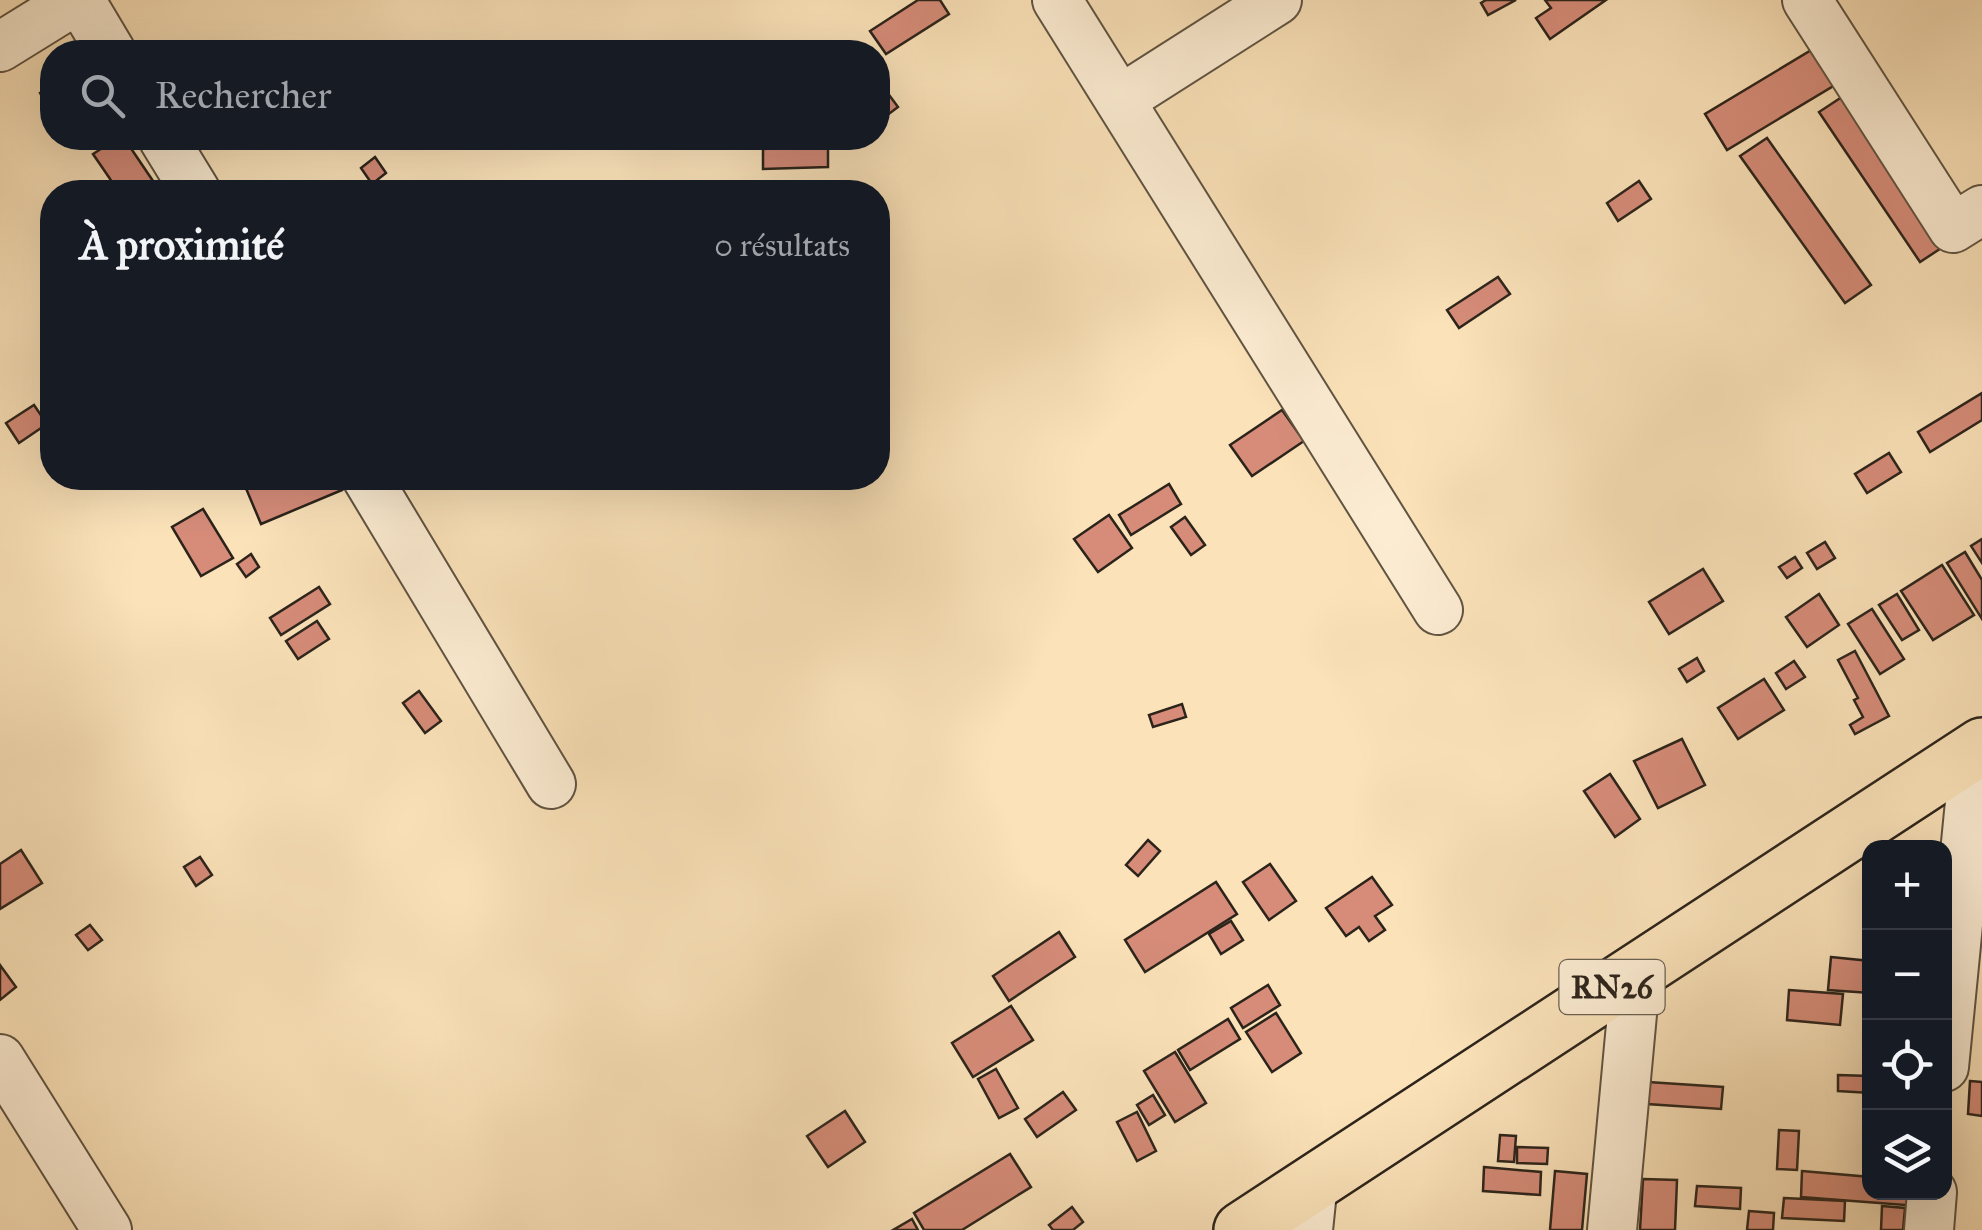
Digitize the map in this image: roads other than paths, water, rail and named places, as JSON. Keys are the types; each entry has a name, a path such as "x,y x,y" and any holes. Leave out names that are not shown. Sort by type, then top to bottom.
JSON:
{"main road":[{"name":"RN26","path":"1242,1230 1310,1206 1636,972 1979,748"}],"street":[{"path":"0,48 78,0 104,40"},
{"path":"1057,0 1438,610"},
{"path":"1120,100 1277,0"},
{"path":"1807,0 1953,228 1982,210"},
{"path":"170,150 188,180"},
{"path":"374,490 551,784"},
{"path":"1949,1020 1979,748"},
{"path":"1612,1230 1636,972"},
{"path":"0,1059 107,1230"},
{"path":"1929,1230 1931,1200"}]}
